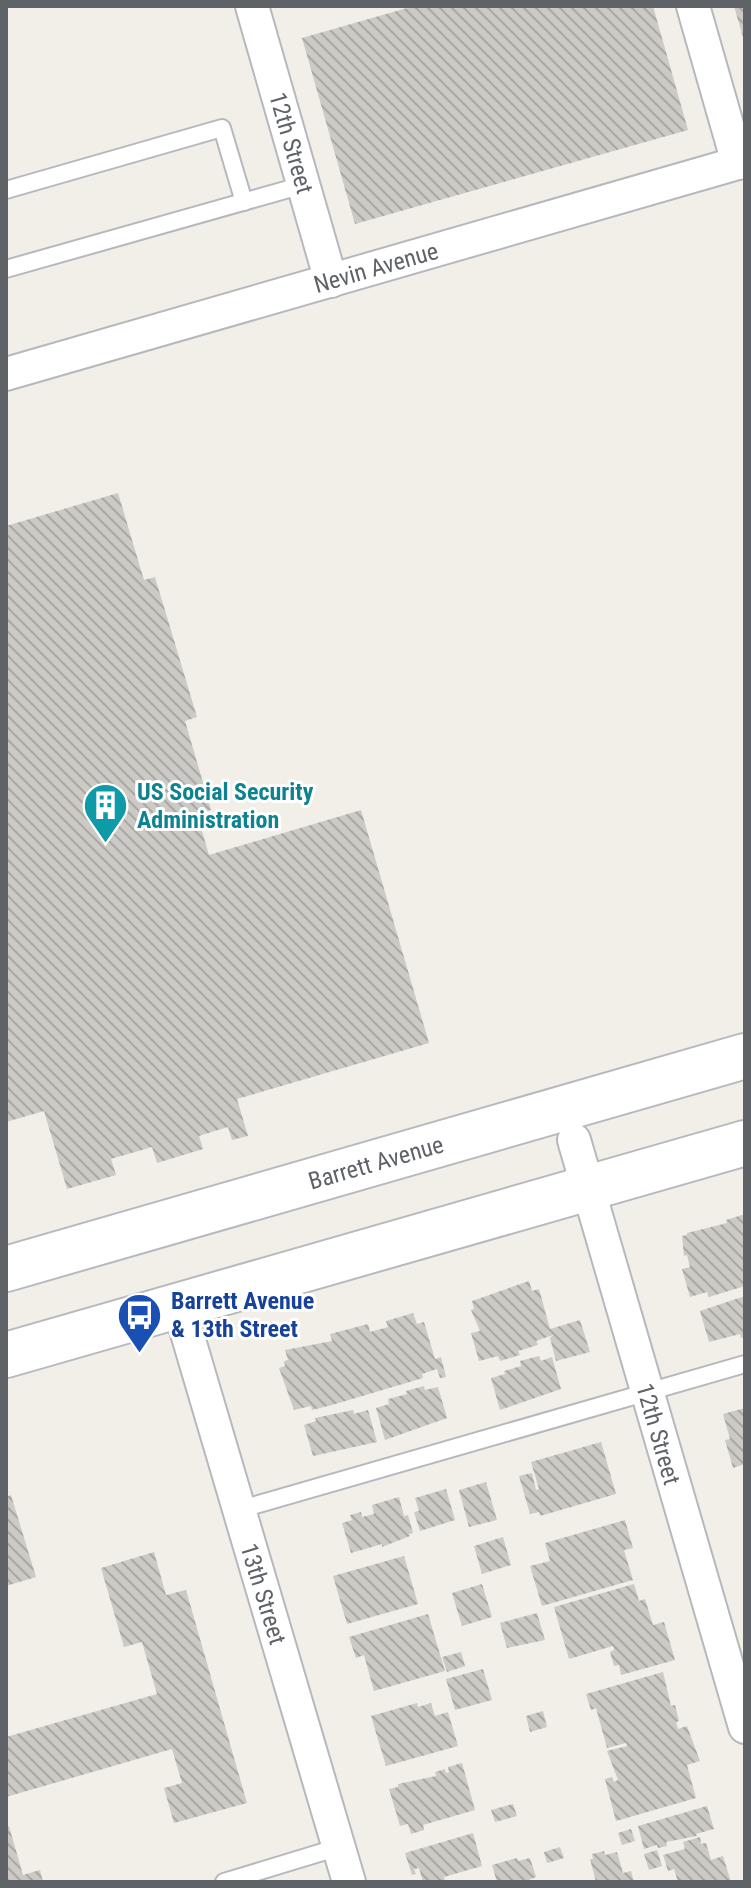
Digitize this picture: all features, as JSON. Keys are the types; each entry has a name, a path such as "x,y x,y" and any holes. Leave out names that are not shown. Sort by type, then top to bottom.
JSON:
{"main road":[{"name":"Barrett Avenue","path":"6,1269 745,1056"},
{"path":"6,1355 745,1143"}],"street":[{"name":"12th Street","path":"252,6 331,281"},
{"path":"693,6 741,162"},
{"name":"Nevin Avenue","path":"6,374 741,162"},
{"name":"12th Street","path":"574,1140 745,1727"},
{"name":"13th Street","path":"179,1306 349,1882"}],"lane":[{"path":"6,190 222,128 244,202"},
{"path":"6,269 303,185"},
{"path":"238,1510 745,1364"},
{"path":"230,1881 339,1847"}],"building":[{"path":"414,6 653,6 688,130 355,224 302,38"},
{"path":"734,6 745,6 745,41 744,41"},
{"name":"US Social Security Administration","path":"118,493 144,580 155,577 197,717 185,721 211,810 197,814 209,855 361,810 429,1043 237,1099 248,1136 232,1140 228,1127 199,1136 203,1149 157,1163 152,1147 111,1159 116,1175 67,1189 44,1111 6,1122 6,526"},
{"path":"745,1214 745,1286 709,1297 707,1292 690,1297 682,1269 690,1267 687,1255 684,1256 682,1236 727,1223 726,1220"},
{"path":"529,1281 532,1291 539,1289 550,1329 580,1320 590,1352 556,1361 550,1338 553,1335 536,1341 538,1345 518,1351 520,1355 500,1361 498,1356 479,1361 471,1333 480,1331 471,1310 474,1309 472,1301"},
{"path":"745,1296 745,1337 741,1338 740,1334 709,1342 700,1311"},
{"path":"413,1313 417,1324 424,1322 435,1359 441,1357 446,1377 440,1378 437,1369 422,1374 423,1378 332,1405 294,1410 279,1368 285,1366 284,1361 288,1360 285,1350 332,1341 330,1334 368,1324 370,1332 388,1327 386,1321"},
{"path":"539,1356 541,1361 552,1357 561,1389 500,1410 491,1378 521,1366 520,1361"},
{"path":"424,1386 425,1390 438,1387 447,1418 385,1440 376,1408 389,1404 388,1399"},
{"path":"745,1408 745,1464 733,1468 725,1440 730,1439 723,1414"},
{"path":"353,1410 354,1414 368,1410 377,1442 313,1456 304,1425 316,1421 315,1418"},
{"path":"601,1442 616,1494 540,1516 539,1512 530,1514 519,1476 532,1473 536,1490 539,1489 531,1462"},
{"path":"486,1482 497,1520 469,1527 459,1490"},
{"path":"446,1489 455,1520 420,1531 414,1512 419,1511 415,1498"},
{"path":"11,1495 36,1577 6,1586 6,1497"},
{"path":"399,1497 413,1533 382,1547 382,1544 351,1553 342,1523 352,1520 350,1515 361,1512 362,1517 374,1514 372,1505"},
{"path":"625,1520 633,1548 624,1550 633,1580 542,1606 530,1566 550,1561 545,1543"},
{"path":"503,1537 511,1565 482,1574 474,1546"},
{"path":"154,1552 166,1595 186,1590 247,1803 174,1823 164,1788 182,1783 172,1749 6,1797 6,1737 157,1694 142,1642 124,1647 101,1568"},
{"path":"404,1556 418,1604 347,1624 333,1576"},
{"path":"482,1584 492,1617 462,1626 452,1593"},
{"path":"634,1584 639,1601 645,1599 653,1625 664,1622 675,1660 621,1675 619,1665 614,1666 610,1652 614,1650 613,1646 569,1659 554,1607"},
{"path":"537,1613 545,1640 507,1648 500,1623"},
{"path":"428,1614 445,1671 374,1691 364,1655 356,1658 349,1637"},
{"path":"461,1652 465,1666 447,1672 442,1657"},
{"path":"483,1669 492,1700 455,1710 446,1679"},
{"path":"663,1672 671,1706 675,1705 678,1729 687,1726 700,1761 687,1765 696,1798 616,1821 605,1779 612,1777 614,1782 618,1780 607,1751 627,1746 626,1743 607,1748 596,1708 591,1710 586,1694"},
{"path":"417,1703 418,1707 431,1703 435,1716 448,1712 458,1746 386,1766 371,1716"},
{"path":"543,1711 547,1727 530,1732 526,1716"},
{"path":"462,1763 475,1810 423,1825 424,1830 411,1834 408,1824 400,1826 389,1789 398,1787 398,1784 436,1776 435,1772 445,1769 446,1773 449,1772 448,1767"},
{"path":"513,1804 517,1816 495,1822 491,1810"},
{"path":"707,1806 714,1829 666,1842 667,1846 644,1849 638,1826"},
{"path":"9,1826 23,1875 40,1870 43,1882 6,1882 6,1827"},
{"path":"631,1829 635,1841 622,1845 618,1833"},
{"path":"473,1833 482,1866 444,1877 445,1882 423,1882 419,1868 414,1869 416,1874 412,1875 405,1853"},
{"path":"700,1837 701,1844 706,1843 711,1860 723,1856 731,1882 678,1882 674,1869 668,1871 663,1855 685,1849 683,1842"},
{"path":"560,1847 564,1858 547,1863 544,1852"},
{"path":"657,1850 662,1866 649,1870 644,1854"},
{"path":"604,1851 605,1855 617,1852 623,1873 631,1871 634,1882 596,1882 590,1859 593,1859 592,1854"},
{"path":"517,1858 518,1861 530,1858 536,1877 524,1882 497,1882 492,1865"}],"place":[{"name":"US Social Security Administration","path":"106,845"},
{"name":"Barrett Avenue & 13th Street","path":"140,1354"}]}
